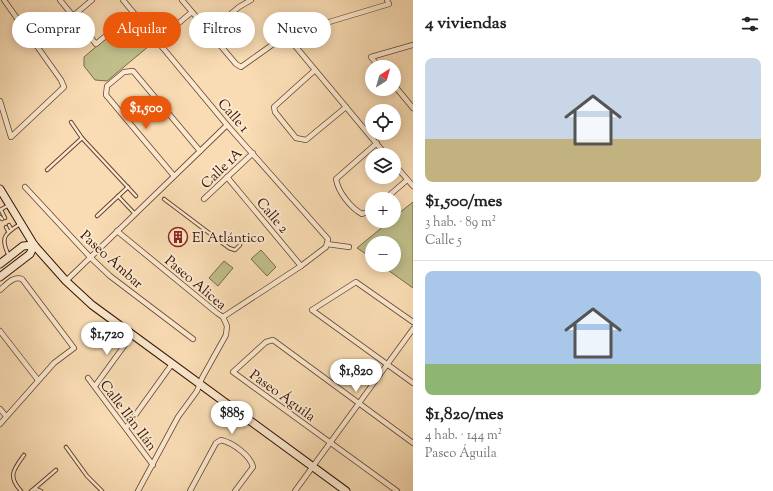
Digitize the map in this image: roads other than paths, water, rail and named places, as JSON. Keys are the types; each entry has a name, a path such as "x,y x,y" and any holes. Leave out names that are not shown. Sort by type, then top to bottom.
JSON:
{"street":[{"path":"0,101 11,137 64,87 61,80 4,0"},
{"path":"60,0 70,12"},
{"path":"78,12 92,0"},
{"name":"Calle 1","path":"123,0 132,12"},
{"path":"182,0 192,12"},
{"path":"233,12 251,0"},
{"path":"331,21 389,4 387,0"},
{"path":"181,21 189,14"},
{"path":"95,43 96,44 103,38"},
{"path":"373,60 371,57 413,45"},
{"name":"Calle 1","path":"163,48 227,125 328,239 327,244"},
{"path":"222,48 236,64 241,67 268,48"},
{"path":"297,48 381,148"},
{"path":"315,70 274,107 275,112 296,138 306,140 346,107"},
{"path":"174,176 106,95 107,86 124,72 133,71 200,151"},
{"path":"401,93 413,108"},
{"path":"66,281 227,125"},
{"path":"365,213 362,214 357,211 337,187 336,179 377,143"},
{"name":"Calle 1A","path":"204,199 253,153"},
{"path":"401,173 413,186"},
{"name":"Calle 2","path":"227,177 301,266"},
{"path":"393,192 407,180"},
{"name":"Paseo Ámbar","path":"25,187 90,257 110,276 193,340"},
{"path":"0,189 34,245 66,281 92,305 346,491"},
{"name":"Paseo Alicea","path":"117,231 223,318 226,326 226,336 197,391 178,417 138,491"},
{"path":"223,318 301,266 327,244 349,247"},
{"path":"0,264 23,246 34,245"},
{"path":"0,277 30,254 34,245"},
{"path":"0,290 13,279 22,279 74,348 54,363 0,424"},
{"path":"413,322 356,282 312,310 413,383"},
{"path":"295,491 413,329"},
{"path":"0,331 38,380"},
{"path":"95,386 132,335"},
{"name":"Paseo Águila","path":"330,443 233,372 266,342 273,340 359,403"},
{"path":"126,428 172,364"},
{"name":"Calle Ilán Ilán","path":"88,378 153,465"},
{"path":"359,403 413,443"},
{"path":"0,409 6,416"},
{"path":"190,491 216,443 221,440 227,441 251,459 253,467 236,491"},
{"path":"330,443 397,491"}],"lane":[{"path":"71,122 82,138 136,196"},
{"path":"47,170 82,138"},
{"path":"97,216 128,187"},
{"path":"118,196 135,214"},
{"path":"164,199 229,248 235,250 240,245 240,241"},
{"path":"2,218 0,210 10,205"},
{"path":"10,257 1,247 4,237 8,231 21,223"},
{"path":"9,225 11,229"},
{"path":"6,227 8,231"},
{"path":"0,232 4,237"},
{"path":"66,447 87,476 102,491"},
{"path":"21,491 12,478 13,472 24,455"},
{"path":"31,491 36,489 56,470"},
{"path":"36,489 41,491"}],"place":[{"name":"El Atlántico","path":"178,237"}]}
